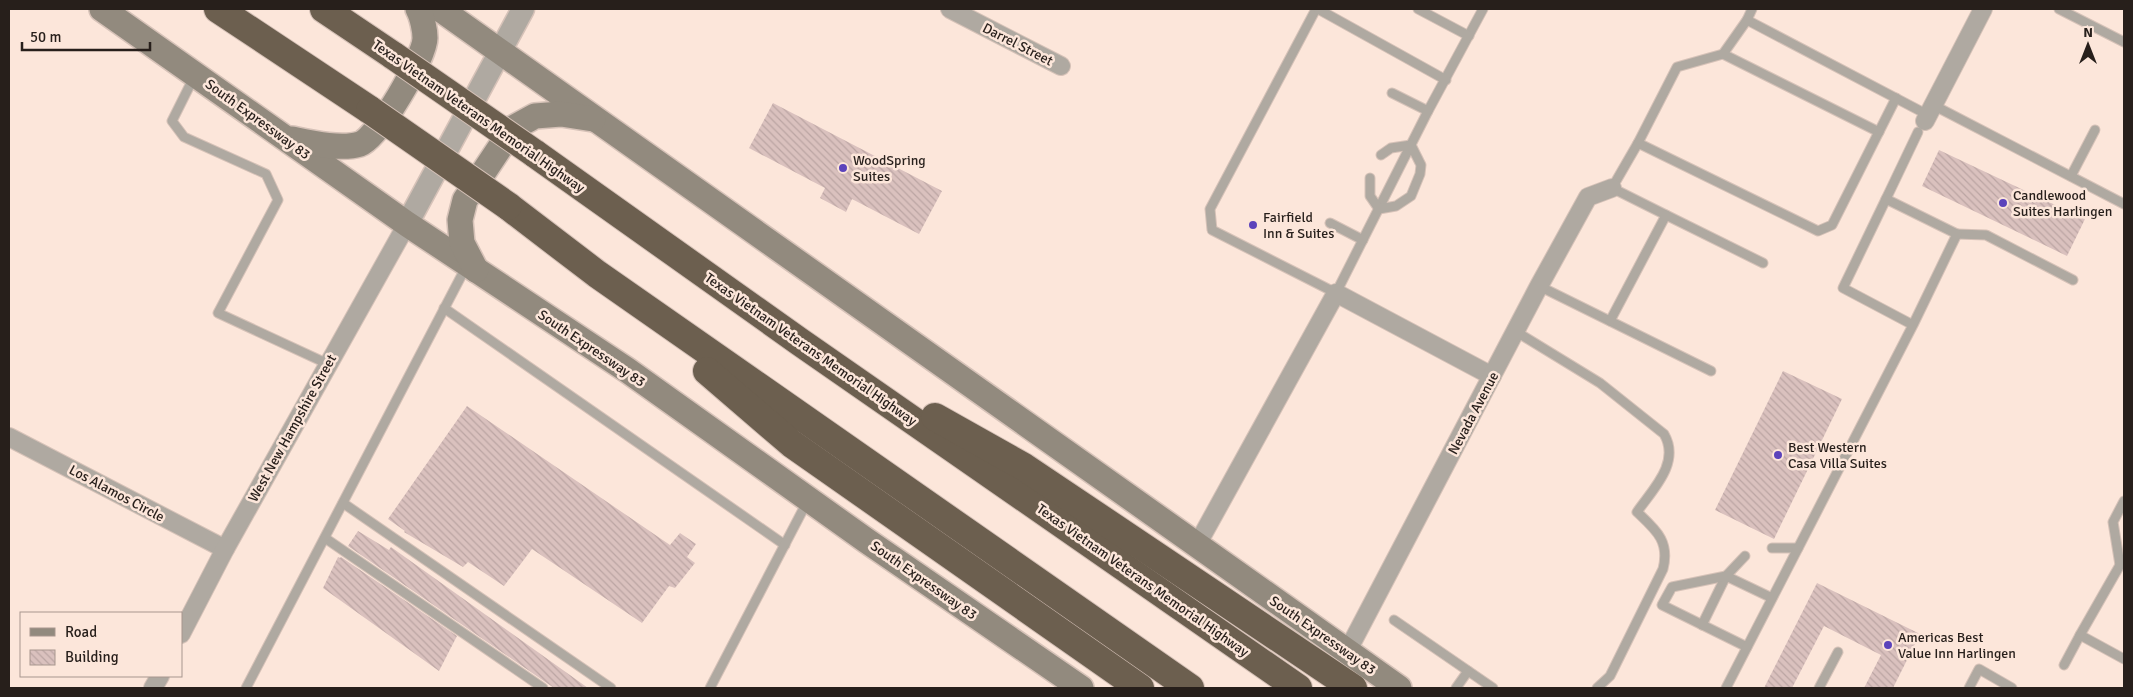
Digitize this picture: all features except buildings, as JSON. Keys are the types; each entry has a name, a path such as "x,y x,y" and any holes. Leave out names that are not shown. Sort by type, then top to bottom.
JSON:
{"highway":[{"path":"218,9 370,110 508,206 597,274 1190,688"},
{"name":"Texas Vietnam Veterans Memorial Highway","path":"324,9 534,153 800,342 1298,688"},
{"path":"597,274 792,444 1140,688"},
{"path":"800,342 1024,466 1352,688"}],"main road":[{"name":"South Expressway 83","path":"102,9 407,224 627,370 809,500 1081,688"},
{"path":"282,137 330,146 361,144 377,130 420,61 425,39 421,13 418,9"},
{"name":"South Expressway 83","path":"440,9 1399,688"},
{"path":"472,267 462,243 460,220 465,200 513,128 535,116 561,114 598,120"}],"street":[{"path":"407,224 522,9"},
{"name":"Darrel Street","path":"950,9 976,15 1060,66"},
{"path":"1926,118 1983,9"},
{"name":"Nevada Avenue","path":"1347,652 1515,331 1588,197 1612,188"},
{"name":"West New Hampshire Street","path":"182,632 225,548 407,224"},
{"path":"1198,546 1336,293 1492,376"},
{"name":"Los Alamos Circle","path":"9,437 225,548"},
{"path":"153,688 159,677"}],"lane":[{"path":"1446,80 1317,9 1210,209 1212,230 1336,293 1483,9"},
{"path":"1418,9 1469,36"},
{"path":"1752,9 1747,20 1723,54 1677,67 1638,143 1612,188 1763,264"},
{"path":"2059,9 2124,42"},
{"path":"1747,20 1896,98 1926,118 2071,176 2124,204"},
{"path":"1723,54 1879,132"},
{"path":"195,74 172,121 184,137 266,174 278,200 218,312 328,364"},
{"path":"1392,94 1428,112"},
{"path":"1638,143 1818,231 1832,225 1896,98"},
{"path":"1913,325 1843,288 1926,118"},
{"path":"2071,176 2095,130"},
{"path":"1381,155 1391,148 1411,145"},
{"path":"1379,209 1396,206 1411,196 1420,174 1421,165 1411,145"},
{"path":"1370,178 1370,196 1379,209"},
{"path":"1886,199 1956,234 1986,235 2072,280"},
{"path":"1610,321 1666,215"},
{"path":"1330,223 1363,240"},
{"path":"1726,688 1913,325 1956,234"},
{"path":"246,688 444,308 472,267"},
{"path":"1539,286 1711,371"},
{"path":"444,308 785,546"},
{"path":"1515,331 1600,383 1664,434 1668,441 1668,467 1637,512 1656,530 1665,548 1666,559 1663,569 1610,676 1597,688"},
{"path":"710,688 809,500"},
{"path":"2064,665 2122,564 2113,522 2124,501"},
{"path":"343,503 611,688"},
{"path":"325,538 544,688"},
{"path":"1772,548 1798,548"},
{"path":"1702,625 1726,576 1745,556"},
{"path":"1747,647 1662,605 1672,587 1726,576 1772,598"},
{"path":"1394,620 1493,688"},
{"path":"2080,635 2124,659"},
{"path":"1819,688 1838,652"},
{"path":"1968,688 1979,669 2012,688"},
{"path":"1456,688 1468,671"}],"place":[{"name":"WoodSpring Suites","path":"843,168"},
{"name":"Candlewood Suites Harlingen","path":"2003,203"},
{"name":"Fairfield Inn & Suites","path":"1253,225"},
{"name":"Best Western Casa Villa Suites","path":"1778,455"},
{"name":"Americas Best Value Inn Harlingen","path":"1888,645"}]}
